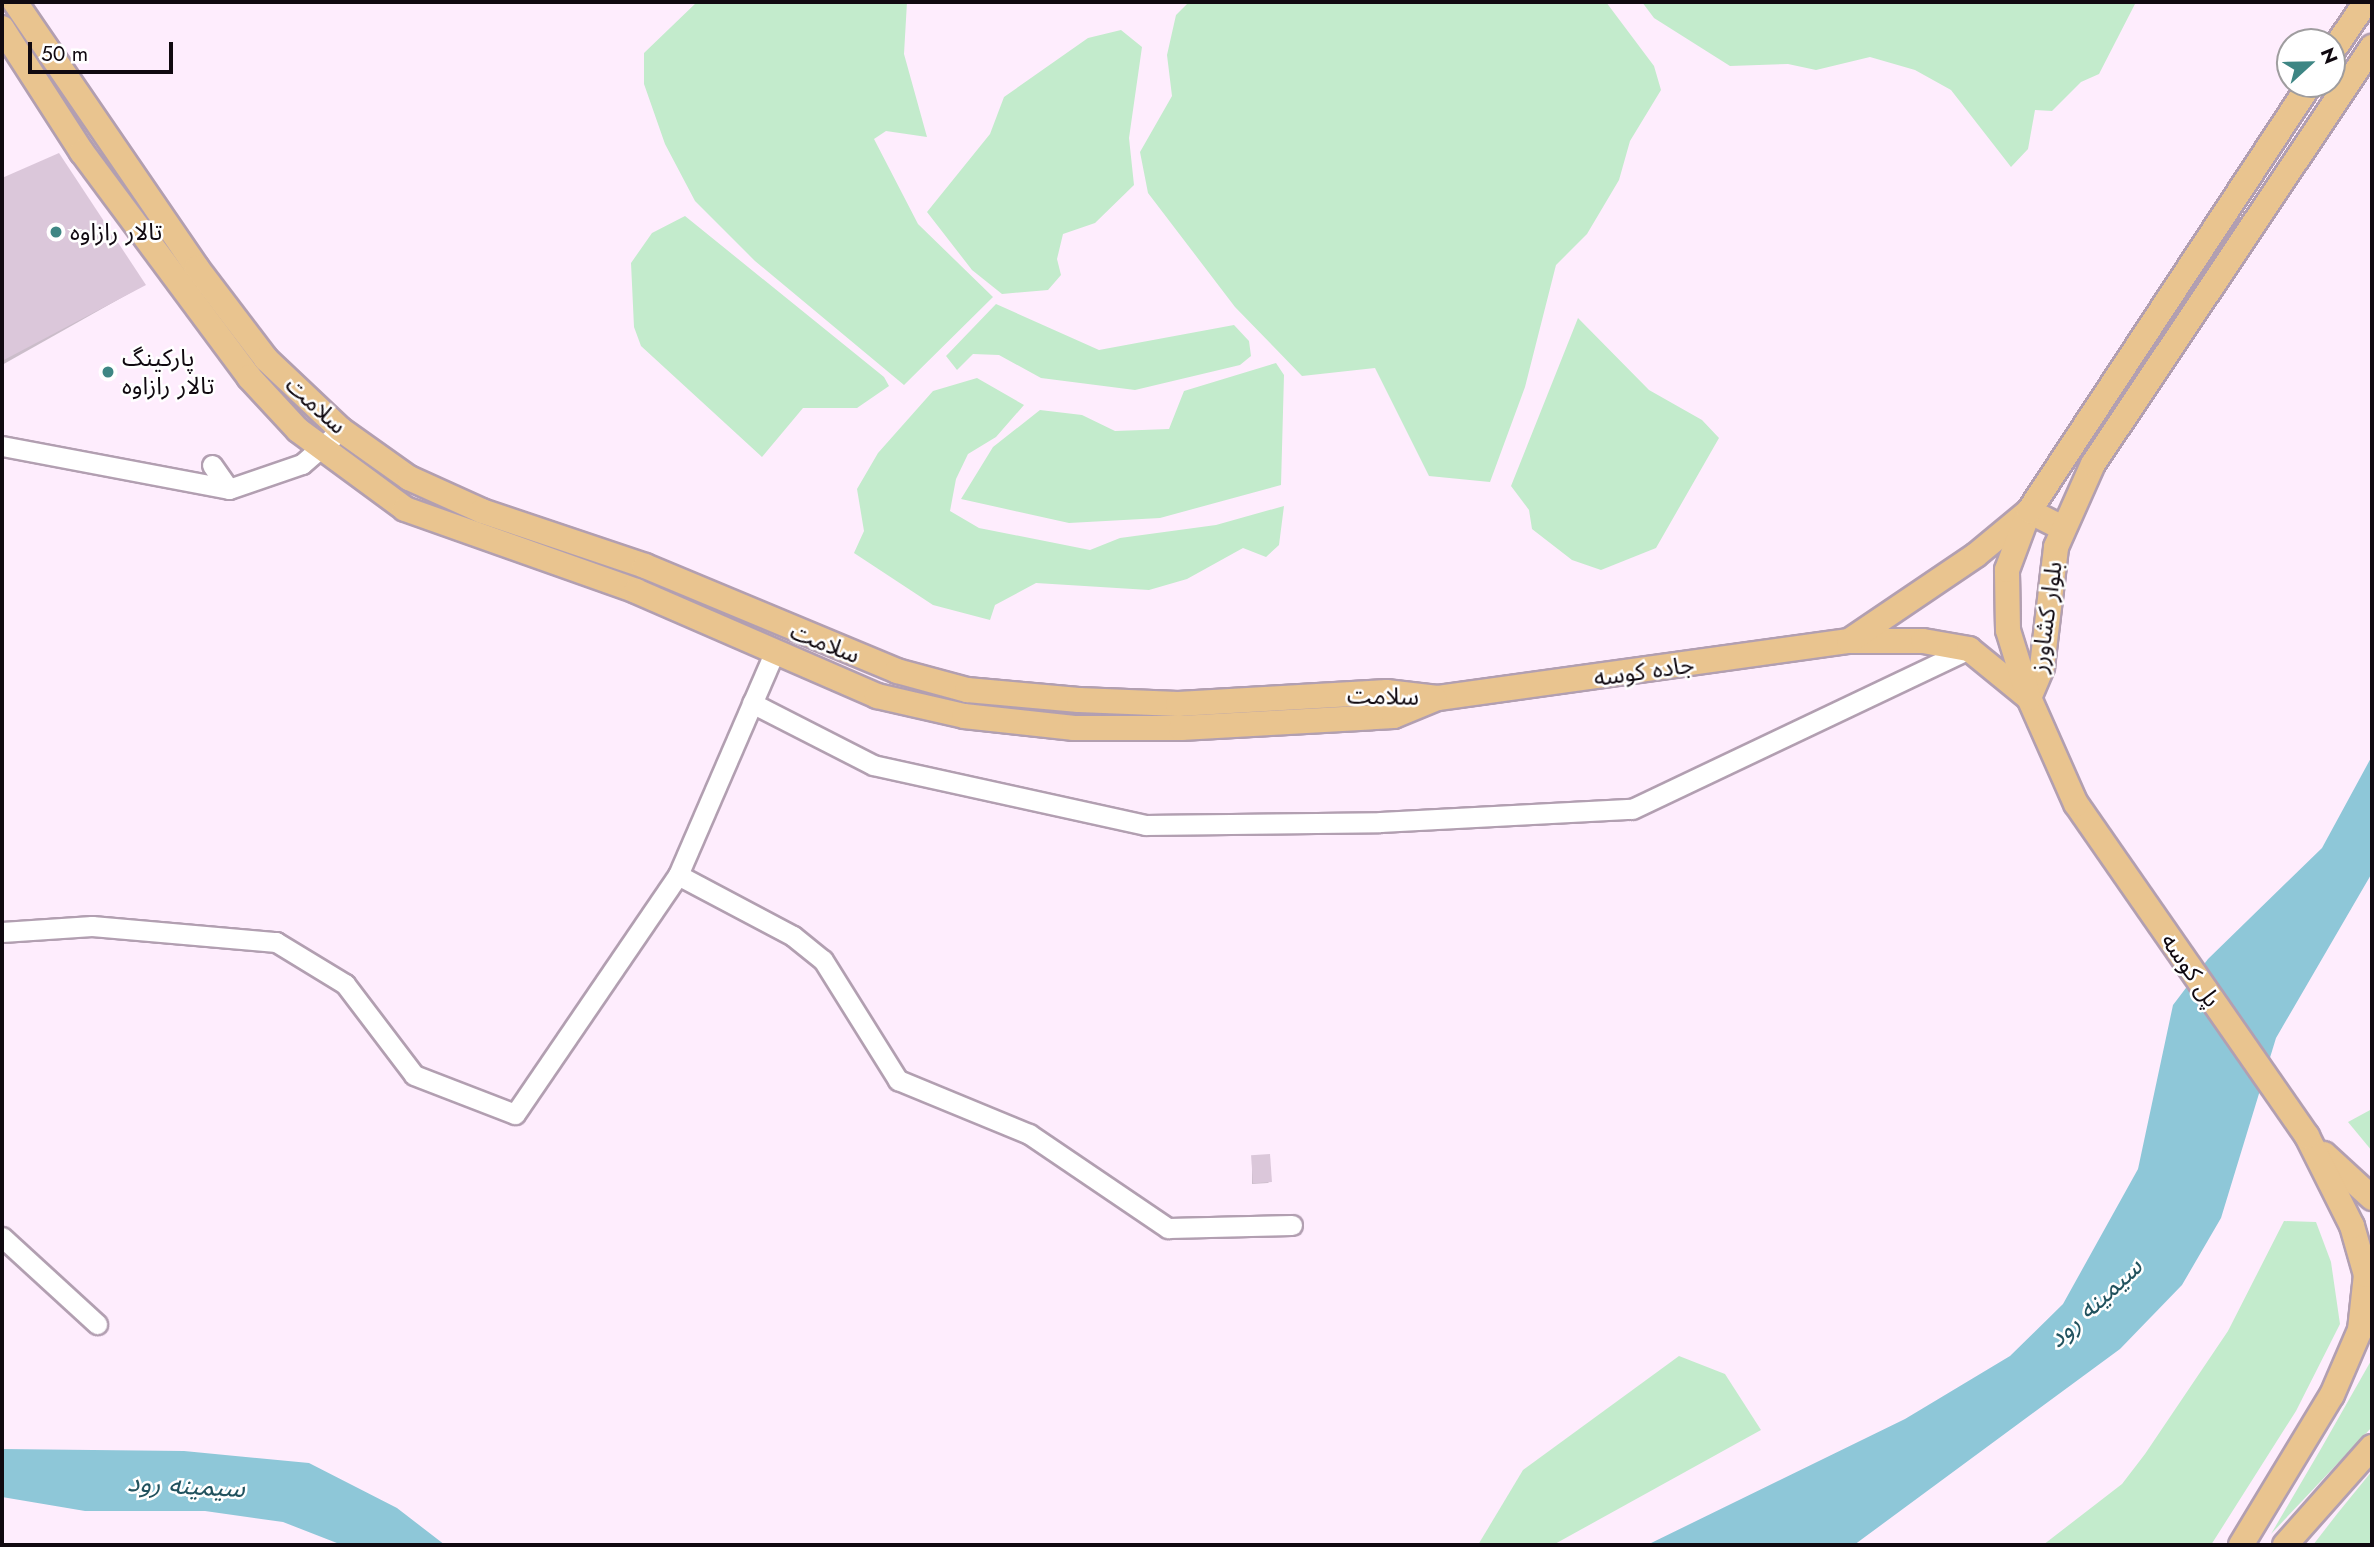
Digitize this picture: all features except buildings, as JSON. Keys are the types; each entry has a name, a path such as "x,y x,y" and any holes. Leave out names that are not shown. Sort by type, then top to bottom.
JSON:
{"main road":[{"name":"سلامت","path":"15,2 205,278 266,359 340,429 409,478 711,591 785,628 967,690 1178,704 1387,692 1438,698"},
{"path":"2346,31 2366,2"},
{"name":"سلامت","path":"2,28 195,312 249,377 322,450 405,509 636,591 773,655 877,695 964,716 1074,728 1394,716 1438,698"},
{"name":"بلوار کشاورز","path":"2029,698 2042,667 2062,528 2108,440 2372,47"},
{"name":"بلوار کشاورز","path":"2029,698 2008,630 2007,569 2029,510 2301,98"},
{"path":"2029,510 2062,528"},
{"name":"جاده کوسه","path":"1849,641 1976,555 2029,510"},
{"path":"773,655 785,628"},
{"name":"جاده کوسه","path":"1438,698 1849,641 1948,642 1969,649 2029,698"},
{"name":"پل کوسه","path":"2029,698 2076,804 2306,1136"},
{"path":"2306,1136 2372,1198"},
{"path":"2241,1545 2332,1395 2360,1330 2366,1275 2352,1226 2306,1136"},
{"path":"2286,1545 2372,1447"}],"street":[{"path":"2,446 229,489 261,484 322,450 340,429"},
{"path":"212,466 229,489"},
{"path":"752,703 873,765 1145,825 1380,822 1632,809 1969,649"},
{"path":"2,932 92,926 276,942 345,984 414,1075 515,1114 678,875 773,655"},
{"path":"678,875 793,936 823,960 898,1080 1029,1133 1168,1228 1292,1225"},
{"path":"2,1237 97,1324"}],"green space":[{"path":"697,2 907,2 904,54 927,137 886,131 874,139 918,224 993,297 904,385 755,261 695,201 665,144 644,84 644,53"},
{"path":"1189,2 1606,2 1654,66 1661,90 1630,141 1619,180 1587,234 1556,265 1525,387 1490,482 1429,476 1375,368 1302,376 1235,307 1148,193 1140,152 1172,96 1167,55 1176,15"},
{"path":"1642,2 2136,2 2099,74 2081,82 2052,111 2035,110 2028,149 2011,167 1951,90 1915,70 1870,57 1816,70 1788,64 1730,66 1654,18"},
{"path":"1121,30 1142,47 1129,138 1134,185 1095,223 1063,234 1057,259 1061,275 1048,290 1002,294 972,270 927,212 990,134 1004,97 1088,38"},
{"path":"685,216 884,377 889,386 857,408 803,408 762,457 641,346 634,327 631,263 652,233"},
{"path":"996,304 1099,350 1234,325 1249,341 1251,356 1240,365 1135,390 1041,378 999,355 973,354 957,370 946,356"},
{"path":"1578,318 1649,390 1702,420 1719,438 1656,548 1601,570 1572,560 1532,529 1529,510 1511,486"},
{"path":"1276,363 1284,375 1281,485 1160,518 1069,523 961,499 993,447 1040,410 1082,415 1115,431 1169,429 1184,391"},
{"path":"977,378 1024,405 996,437 968,454 956,479 950,511 979,528 1090,550 1120,538 1216,525 1284,506 1279,545 1266,557 1243,548 1187,579 1149,590 1036,583 995,605 990,620 933,605 854,553 864,531 857,489 878,453 933,391"},
{"path":"2372,1109 2372,1151 2348,1122"},
{"path":"2284,1221 2316,1222 2331,1262 2340,1324 2296,1411 2211,1545 2043,1545 2122,1484 2145,1454 2228,1331"},
{"path":"1679,1356 1725,1374 1761,1430 1553,1545 1478,1545 1523,1470"},
{"path":"2372,1359 2372,1427 2271,1534 2322,1447"},
{"path":"2372,1471 2372,1545 2313,1545 2337,1514"}],"water":[{"name":"سیمینه رود","path":"2372,756 2372,873 2276,1038 2221,1218 2182,1285 2120,1349 1854,1545 1647,1545 1905,1419 2010,1356 2063,1304 2138,1169 2173,1005 2208,959 2322,848"},
{"name":"سیمینه رود","path":"2,1449 184,1451 309,1463 397,1508 445,1545 342,1545 283,1522 205,1511 85,1511 2,1497"}],"place":[{"name":"تالار رازاوه","path":"56,232"},
{"name":"پارکینگ تالار رازاوه","path":"108,372"}]}
